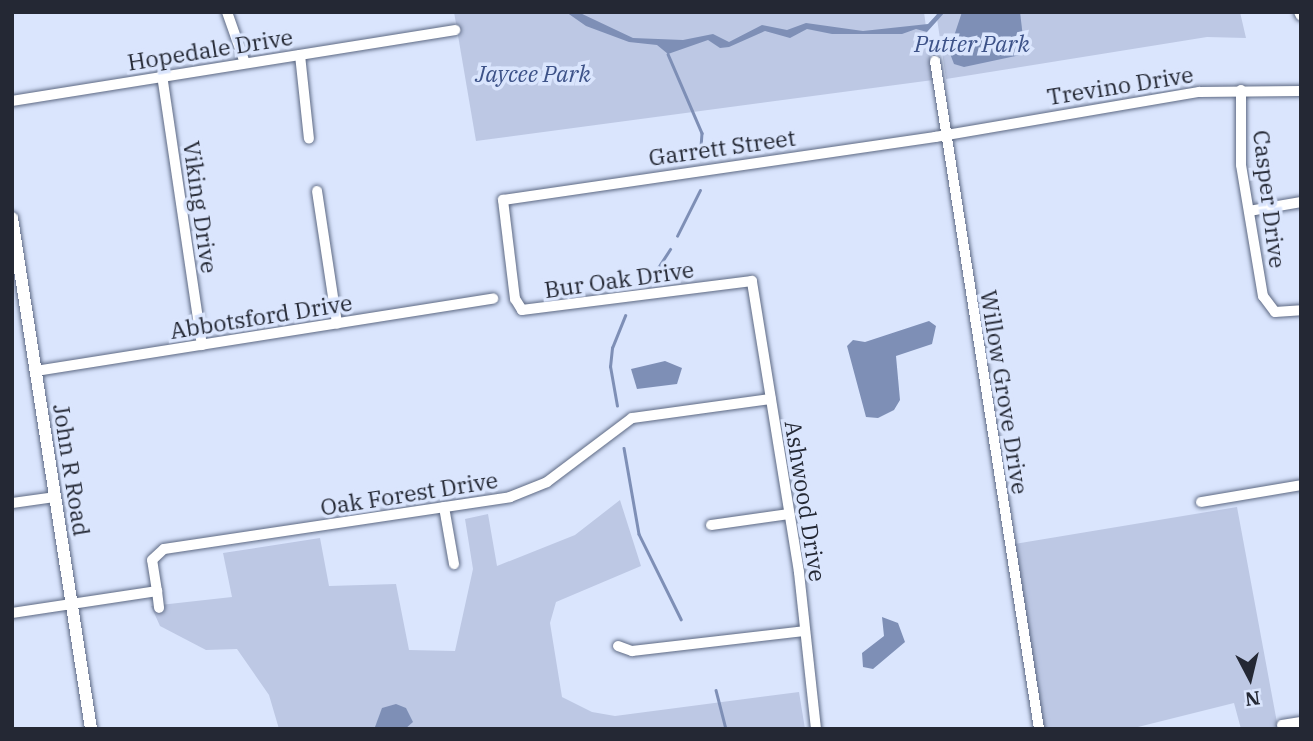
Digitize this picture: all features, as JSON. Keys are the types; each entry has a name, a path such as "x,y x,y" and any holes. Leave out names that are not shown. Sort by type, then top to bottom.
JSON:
{"main road":[{"name":"John R Road","path":"12,218 92,729"}],"street":[{"path":"227,12 245,63"},
{"name":"Hopedale Drive","path":"12,101 455,30"},
{"path":"300,55 309,138"},
{"name":"Willow Grove Drive","path":"935,61 1039,729"},
{"name":"Viking Drive","path":"162,75 202,345"},
{"name":"Casper Drive","path":"1241,90 1240,155 1263,296 1273,310 1301,310"},
{"name":"Trevino Drive","path":"947,133 1199,92 1301,91"},
{"name":"Garrett Street","path":"503,200 947,133"},
{"path":"317,191 337,323"},
{"name":"Bur Oak Drive","path":"503,200 514,299 522,310 752,281"},
{"path":"1249,211 1301,202"},
{"name":"Ashwood Drive","path":"752,281 789,514 816,729"},
{"name":"Abbotsford Drive","path":"36,371 493,299"},
{"name":"Oak Forest Drive","path":"159,608 152,560 160,550 444,507 531,491 615,428 640,416 771,400"},
{"path":"1201,502 1301,485"},
{"path":"12,503 55,496"},
{"path":"444,507 453,564"},
{"path":"711,525 789,514"},
{"path":"12,613 157,591"},
{"path":"618,646 632,651 804,631"},
{"path":"1282,725 1301,722"}],"green space":[{"name":"Jaycee Park","path":"454,12 924,12 933,80 476,141"},
{"name":"Putter Park","path":"936,12 1240,12 1246,38 1207,37 946,79"},
{"path":"620,500 641,566 556,602 550,623 562,697 592,712 615,716 799,692 805,729 279,729 269,695 237,649 206,650 160,626 151,606 232,597 223,553 320,538 329,586 396,584 409,650 455,651 473,569 465,519 488,514 497,566 575,535"},
{"path":"1237,507 1278,728 1297,729 1241,729 1234,703 1130,729 1044,729 1015,544"}],"shaded area":[{"path":"566,12 578,12 633,38 683,40 713,34 729,42 762,25 787,30 806,23 863,31 928,24 939,12 945,12 927,32 916,29 902,34 832,34 807,29 790,38 765,31 729,47 720,48 708,40 668,54 657,45 629,42 586,26"},
{"path":"962,12 1020,12 1025,54 964,67 954,64 949,51"},
{"path":"929,321 936,326 932,344 896,356 900,400 894,410 878,418 866,417 847,346 853,340 865,342"},
{"path":"665,361 682,368 677,384 637,389 631,369"},
{"path":"882,617 898,623 905,642 873,669 863,667 862,653 884,636"},
{"path":"396,704 406,708 413,722 405,729 375,727 382,708"}],"waterway":[{"path":"668,54 702,133 701,149"},
{"path":"677,236 700,190"},
{"path":"652,277 670,249"},
{"path":"617,406 610,367 612,348 625,316"},
{"path":"624,448 639,534 681,619"},
{"path":"716,690 726,729"}]}
